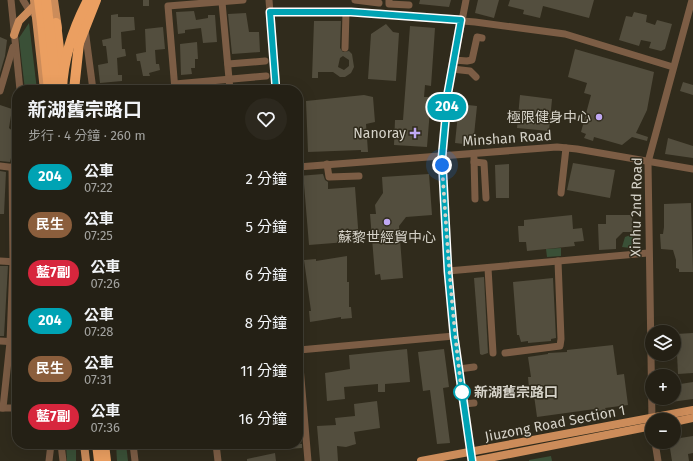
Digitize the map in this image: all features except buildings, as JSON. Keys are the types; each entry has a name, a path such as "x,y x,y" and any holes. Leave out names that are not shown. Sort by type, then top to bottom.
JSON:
{"highway":[{"path":"64,85 65,64 71,43 88,0"},
{"path":"75,85 79,43 97,0"},
{"path":"52,1 63,85"},
{"path":"52,1 57,85"},
{"path":"34,6 49,85"},
{"path":"91,449 92,461"},
{"path":"98,449 99,461"},
{"path":"107,449 108,461"}],"main road":[{"path":"86,31 90,16 97,0"},
{"path":"14,39 19,21 34,6 52,1"},
{"path":"34,6 43,85"},
{"name":"Jiuzong Road Section 1","path":"681,413 693,410"},
{"path":"681,421 693,418"},
{"name":"Jiuzong Road Section 1","path":"421,461 472,458 645,422"},
{"path":"85,449 86,461"}],"street":[{"path":"11,0 19,85"},
{"path":"13,12 16,0"},
{"path":"23,0 34,6"},
{"path":"82,0 92,85"},
{"path":"175,85 168,6 243,0"},
{"path":"269,0 276,85"},
{"path":"360,0 379,2 378,14"},
{"path":"389,0 389,4 409,5"},
{"path":"466,0 452,69 442,157 448,271 454,336 472,458"},
{"name":"Xinhu 2nd Road","path":"652,413 648,253 648,162 692,0"},
{"path":"222,2 230,85"},
{"path":"270,12 346,12 461,20 565,34 673,67"},
{"path":"345,48 346,12"},
{"path":"454,60 467,62 475,60 477,37 482,38"},
{"path":"0,91 14,39"},
{"path":"228,64 265,61"},
{"path":"452,69 470,71 476,77"},
{"path":"190,85 266,76"},
{"path":"561,193 566,148"},
{"name":"Minshan Road","path":"303,166 566,148 693,169"},
{"path":"474,154 475,199"},
{"path":"474,162 484,163 486,198"},
{"path":"327,164 329,177 359,176"},
{"path":"0,166 12,168"},
{"path":"448,271 648,253"},
{"path":"0,261 12,262"},
{"path":"505,353 560,346 558,262"},
{"path":"488,268 493,353"},
{"path":"303,346 454,336"},
{"path":"0,341 12,342"},
{"path":"2,408 3,382 12,349"},
{"path":"459,370 474,368"},
{"path":"464,406 474,405"},
{"path":"303,424 308,461"},
{"path":"49,461 50,449"},
{"path":"62,449 63,461"},
{"path":"134,449 135,461"},
{"path":"217,449 218,461"},
{"path":"656,449 658,461"}],"green space":[{"path":"29,23 36,85 24,85 19,38"},
{"path":"633,234 634,244 630,248 622,247 625,237"},
{"path":"561,248 561,256 547,257 546,249"},
{"path":"66,449 76,449 76,461 67,461"},
{"path":"116,449 127,449 128,461 117,461"},
{"path":"551,456 552,461 529,461 529,460"}],"bus line":[{"name":"204","path":"276,85 270,12 351,12 461,20 448,92 442,157 448,271 454,336 472,461"}],"place":[{"name":"極限健身中心","path":"599,117"},
{"name":"Nanoray","path":"415,133"},
{"name":"蘇黎世經貿中心","path":"387,222"},
{"name":"新湖舊宗路口","path":"462,392"}],"route":[{"path":"442,165 448,271 454,336 462,392"}]}
